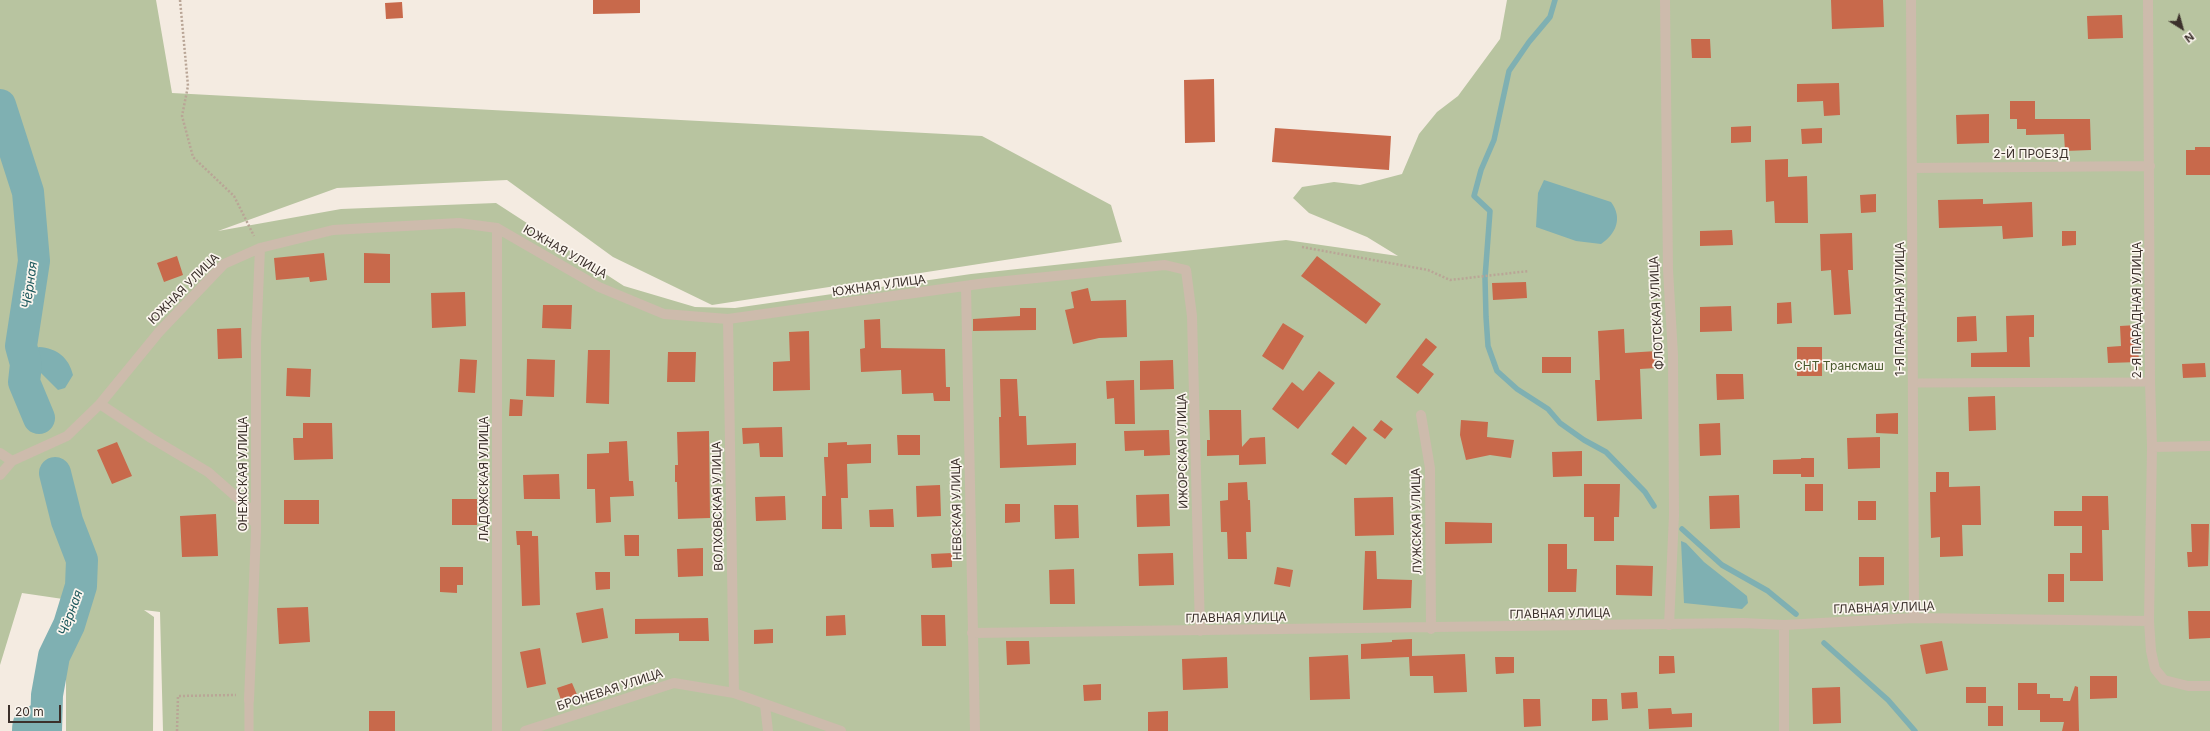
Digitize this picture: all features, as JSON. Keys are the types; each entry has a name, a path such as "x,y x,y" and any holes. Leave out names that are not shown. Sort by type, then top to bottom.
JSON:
{"street":[{"name":"ФЛОТСКАЯ УЛИЦА","path":"1665,0 1668,270 1673,355 1674,515 1670,625"},
{"name":"1-Я ПАРАДНАЯ УЛИЦА","path":"1911,0 1914,618"},
{"name":"2-Я ПАРАДНАЯ УЛИЦА","path":"2148,0 2150,382 2152,447 2148,621 2151,651 2155,669 2164,680 2188,686 2210,686"},
{"name":"2-Й ПРОЕЗД","path":"1912,168 2150,166"},
{"name":"ЮЖНАЯ УЛИЦА","path":"12,461 67,436 100,404 159,332 224,264 260,248 333,230 459,223 497,228 599,287 664,314 728,319 986,283 1165,265 1186,270"},
{"name":"ЛАДОЖСКАЯ УЛИЦА","path":"497,228 497,731"},
{"name":"ОНЕЖСКАЯ УЛИЦА","path":"249,697 256,532 256,367 260,248"},
{"name":"ИЖОРСКАЯ УЛИЦА","path":"1186,270 1192,316 1200,631"},
{"name":"НЕВСКАЯ УЛИЦА","path":"966,287 975,731"},
{"name":"ВОЛХОВСКАЯ УЛИЦА","path":"728,319 734,693"},
{"path":"100,404 151,438 208,472 249,508 256,532"},
{"name":"ЛУЖСКАЯ УЛИЦА","path":"1421,415 1430,468 1430,629"},
{"path":"2152,447 2210,446"},
{"path":"0,453 12,461 0,475"},
{"name":"ГЛАВНАЯ УЛИЦА","path":"972,633 1430,629 1743,623 1784,625 1914,618 2148,621"},
{"path":"1784,625 1784,731"},
{"name":"БРОНЕВАЯ УЛИЦА","path":"525,731 674,683 734,693 841,731"},
{"path":"765,705 768,731"}],"lane":[{"path":"1913,383 2150,382"},
{"path":"249,697 249,731"}],"path":[{"path":"180,0 188,86 182,116 193,157 234,196 260,248"},
{"path":"1302,247 1428,270 1450,280 1529,271"},
{"path":"177,731 178,696 249,697"}],"green space":[{"name":"СНТ Трансмаш","path":"0,0 156,0 172,93 982,136 1111,205 1122,242 712,305 613,257 507,180 337,188 218,231 341,209 496,203 624,286 695,307 735,308 971,274 1286,240 1398,256 1367,237 1309,213 1293,198 1302,187 1334,182 1360,185 1402,174 1419,134 1437,112 1458,96 1500,39 1507,0 2210,0 2210,731 163,731 160,612 144,610 154,617 153,731 66,731 66,676 57,621 63,599 22,593 0,665"}],"water":[{"path":"1544,180 1611,202 1617,214 1617,220 1614,231 1611,235 1601,244 1576,241 1536,227 1538,193"},
{"path":"39,347 51,349 57,352 69,364 73,375 65,388 58,390 27,359 28,353"},
{"path":"1681,541 1686,543 1704,562 1747,596 1748,603 1742,609 1684,603"},
{"path":"52,663 58,675 54,731 12,731 15,716 21,710 29,707 36,699 46,670"}],"building":[{"path":"593,0 640,0 640,13 593,14"},
{"path":"1831,0 1883,0 1884,27 1832,29"},
{"path":"402,2 403,18 386,19 385,3"},
{"path":"2122,15 2123,38 2088,39 2087,16"},
{"path":"1691,39 1710,39 1711,58 1692,58"},
{"path":"1214,79 1215,142 1185,143 1184,80"},
{"path":"1839,83 1840,115 1824,116 1823,101 1797,102 1797,84"},
{"path":"2010,101 2035,101 2035,119 2090,119 2091,150 2065,151 2064,134 2026,135 2026,129 2017,129 2017,119 2010,119"},
{"path":"1989,114 1989,143 1957,144 1956,115"},
{"path":"1751,126 1751,142 1731,143 1731,127"},
{"path":"1275,128 1391,136 1389,170 1272,162"},
{"path":"1822,128 1822,143 1802,144 1801,129"},
{"path":"2195,147 2210,147 2210,175 2186,175 2186,150 2195,150"},
{"path":"1788,159 1788,177 1807,176 1808,223 1775,223 1774,201 1766,202 1765,160"},
{"path":"1876,194 1876,212 1861,213 1860,195"},
{"path":"1983,199 1983,204 2032,202 2033,237 2003,239 2002,226 1939,228 1938,200"},
{"path":"1732,230 1733,245 1700,246 1700,231"},
{"path":"2062,231 2076,231 2076,245 2062,246"},
{"path":"1852,233 1853,270 1848,270 1851,314 1834,315 1831,270 1821,271 1820,234"},
{"path":"324,253 327,280 310,282 309,277 276,280 274,258"},
{"path":"364,253 390,254 390,283 364,283"},
{"path":"177,256 183,275 164,282 157,263"},
{"path":"1317,256 1381,304 1366,324 1301,276"},
{"path":"1526,282 1527,298 1493,300 1492,283"},
{"path":"1088,288 1091,301 1126,300 1127,337 1099,338 1073,344 1065,310 1074,308 1071,292"},
{"path":"465,292 466,326 432,328 431,293"},
{"path":"1791,302 1792,323 1777,324 1777,303"},
{"path":"543,305 572,305 571,329 542,328"},
{"path":"1731,306 1732,331 1700,332 1700,307"},
{"path":"1020,308 1036,308 1036,330 973,331 973,319 1020,316"},
{"path":"2034,315 2034,337 2029,337 2030,367 1971,367 1971,353 2007,352 2006,316"},
{"path":"1976,316 1977,341 1957,342 1957,317"},
{"path":"880,319 881,348 945,349 946,387 950,387 950,401 934,401 933,393 902,394 901,370 861,372 860,349 865,348 864,320"},
{"path":"1283,323 1304,336 1283,370 1262,356"},
{"path":"2137,325 2139,362 2108,363 2107,347 2121,346 2120,326"},
{"path":"241,328 242,358 218,359 217,329"},
{"path":"1624,329 1625,353 1657,351 1657,368 1640,369 1642,419 1597,421 1595,380 1600,380 1598,331"},
{"path":"809,331 810,390 773,391 773,362 790,361 789,332"},
{"path":"1426,338 1437,347 1422,365 1434,374 1418,394 1396,377"},
{"path":"1797,347 1822,347 1822,376 1797,376"},
{"path":"588,350 610,350 609,404 586,403"},
{"path":"668,352 696,352 695,382 667,382"},
{"path":"1542,357 1571,357 1571,373 1542,373"},
{"path":"460,359 477,360 475,393 458,392"},
{"path":"527,359 555,360 554,397 526,396"},
{"path":"1173,360 1174,389 1140,390 1140,361"},
{"path":"2205,363 2206,377 2183,378 2182,364"},
{"path":"287,368 311,369 310,397 286,396"},
{"path":"1319,371 1335,383 1298,429 1272,409 1292,382 1303,391"},
{"path":"1716,374 1743,374 1744,399 1717,400"},
{"path":"1000,379 1017,379 1019,416 1026,416 1027,445 1076,443 1076,465 1000,468"},
{"path":"1134,380 1135,424 1115,424 1114,398 1107,399 1106,381"},
{"path":"1995,396 1996,430 1969,431 1968,397"},
{"path":"510,399 523,400 522,416 509,416"},
{"path":"1209,410 1241,410 1242,447 1250,438 1265,437 1266,464 1239,465 1239,455 1207,456 1207,440 1210,440"},
{"path":"1898,413 1898,434 1876,433 1876,414"},
{"path":"1381,420 1393,429 1385,439 1373,430"},
{"path":"1461,420 1488,422 1487,437 1514,440 1511,458 1490,455 1466,460 1460,435"},
{"path":"303,423 332,423 333,459 294,460 293,438 303,438"},
{"path":"1720,423 1721,455 1700,456 1699,424"},
{"path":"1353,426 1367,438 1346,465 1331,454"},
{"path":"782,427 783,457 760,457 759,443 743,444 742,428"},
{"path":"1169,430 1170,455 1144,456 1144,450 1125,451 1124,431"},
{"path":"709,431 710,518 678,519 677,482 675,482 675,465 678,465 677,432"},
{"path":"897,435 920,435 920,455 898,455"},
{"path":"1880,437 1880,468 1848,469 1847,438"},
{"path":"627,441 629,481 633,481 634,496 610,497 611,522 596,523 595,489 587,489 587,454 609,453 609,442"},
{"path":"117,442 132,476 112,484 97,450"},
{"path":"847,442 847,445 871,444 871,463 847,464 848,498 841,498 842,529 822,529 822,496 826,496 824,457 828,457 828,443"},
{"path":"1582,451 1582,476 1553,477 1552,452"},
{"path":"1814,458 1814,477 1801,477 1801,474 1773,474 1773,460"},
{"path":"1936,472 1949,472 1949,487 1980,486 1981,525 1962,525 1963,556 1940,557 1940,537 1931,538 1930,492 1936,492"},
{"path":"559,474 560,499 524,499 523,475"},
{"path":"1247,482 1248,500 1250,500 1251,532 1246,532 1247,559 1228,559 1227,532 1221,532 1220,501 1228,500 1228,483"},
{"path":"1584,484 1620,484 1619,517 1614,517 1614,541 1594,541 1594,517 1584,517"},
{"path":"1805,484 1823,484 1823,511 1805,511"},
{"path":"940,485 941,516 917,517 916,486"},
{"path":"1169,494 1170,526 1137,527 1136,495"},
{"path":"1739,495 1740,528 1710,529 1709,496"},
{"path":"785,496 786,520 756,521 755,497"},
{"path":"2082,496 2108,496 2109,530 2102,530 2103,581 2070,581 2070,553 2082,553 2082,526 2054,526 2054,511 2082,511"},
{"path":"1393,497 1394,535 1355,536 1354,498"},
{"path":"452,499 477,499 477,525 452,525"},
{"path":"284,500 319,500 319,524 284,524"},
{"path":"1858,501 1876,501 1876,520 1858,520"},
{"path":"1005,504 1020,504 1020,522 1005,523"},
{"path":"1054,505 1078,505 1079,538 1055,539"},
{"path":"893,509 894,527 870,527 869,510"},
{"path":"216,514 218,556 182,557 180,516"},
{"path":"1445,522 1492,523 1492,543 1445,544"},
{"path":"2191,524 2209,524 2208,566 2188,567 2187,552 2192,552"},
{"path":"516,531 532,531 532,536 538,536 540,605 522,606 520,545 517,545"},
{"path":"624,535 639,535 639,556 625,556"},
{"path":"1548,544 1567,544 1567,569 1577,569 1576,592 1548,592"},
{"path":"703,548 703,576 678,577 677,549"},
{"path":"1365,551 1376,551 1377,579 1412,580 1411,608 1363,610"},
{"path":"952,553 952,567 932,568 931,554"},
{"path":"1173,553 1174,585 1139,586 1138,554"},
{"path":"1859,557 1884,557 1884,585 1859,586"},
{"path":"1616,565 1653,566 1652,596 1616,595"},
{"path":"440,567 463,567 463,585 457,585 457,593 440,592"},
{"path":"1277,567 1293,570 1290,587 1274,584"},
{"path":"1074,569 1075,604 1050,604 1049,570"},
{"path":"595,572 610,572 610,589 596,590"},
{"path":"2048,574 2064,574 2064,602 2048,602"},
{"path":"308,607 310,642 279,644 277,608"},
{"path":"603,608 608,638 582,643 576,613"},
{"path":"2188,611 2210,611 2210,638 2189,639"},
{"path":"845,615 846,635 826,636 826,616"},
{"path":"921,615 945,615 946,646 922,646"},
{"path":"708,618 709,641 679,641 679,633 635,634 635,619"},
{"path":"773,629 773,643 754,644 754,630"},
{"path":"1412,639 1412,656 1465,654 1467,692 1434,693 1433,676 1410,676 1409,657 1361,659 1361,644"},
{"path":"1006,641 1029,641 1030,664 1007,665"},
{"path":"1942,641 1948,670 1926,674 1920,645"},
{"path":"540,648 546,684 527,688 520,652"},
{"path":"1348,655 1350,699 1310,700 1309,657"},
{"path":"1659,656 1674,656 1675,673 1659,674"},
{"path":"1227,657 1228,688 1183,690 1182,659"},
{"path":"1495,657 1514,657 1514,673 1496,674"},
{"path":"2090,676 2117,676 2117,698 2090,699"},
{"path":"572,683 578,697 562,703 557,688"},
{"path":"2018,683 2037,683 2037,694 2050,694 2050,698 2063,698 2063,701 2070,701 2075,686 2078,687 2079,731 2062,731 2064,722 2040,722 2040,710 2018,710"},
{"path":"1101,684 1101,700 1084,701 1083,685"},
{"path":"1840,687 1841,723 1813,724 1812,688"},
{"path":"1966,687 1986,687 1986,703 1966,703"},
{"path":"1637,692 1638,708 1622,709 1621,693"},
{"path":"1523,699 1540,699 1541,726 1524,727"},
{"path":"1592,699 1607,699 1608,720 1592,721"},
{"path":"1988,706 2003,706 2003,726 1988,726"},
{"path":"1671,708 1672,714 1692,713 1692,727 1649,729 1648,709"},
{"path":"369,711 395,711 395,731 369,731"},
{"path":"1168,711 1168,731 1148,731 1148,712"}],"waterway":[{"path":"1555,0 1550,17 1529,42 1509,71 1494,140 1481,170 1474,196 1490,211 1485,278 1488,346 1497,371 1517,389 1548,409 1560,423 1584,440 1606,452 1645,492 1654,506"},
{"name":"Чёрная","path":"0,105 28,192 34,261 21,346 26,364 24,382 39,418"},
{"name":"Чёрная","path":"46,731 47,695 54,656 69,625 81,586 82,560 67,521 55,473"},
{"path":"1682,529 1722,565 1768,591 1796,614"},
{"path":"1824,643 1888,700 1915,731"}]}
